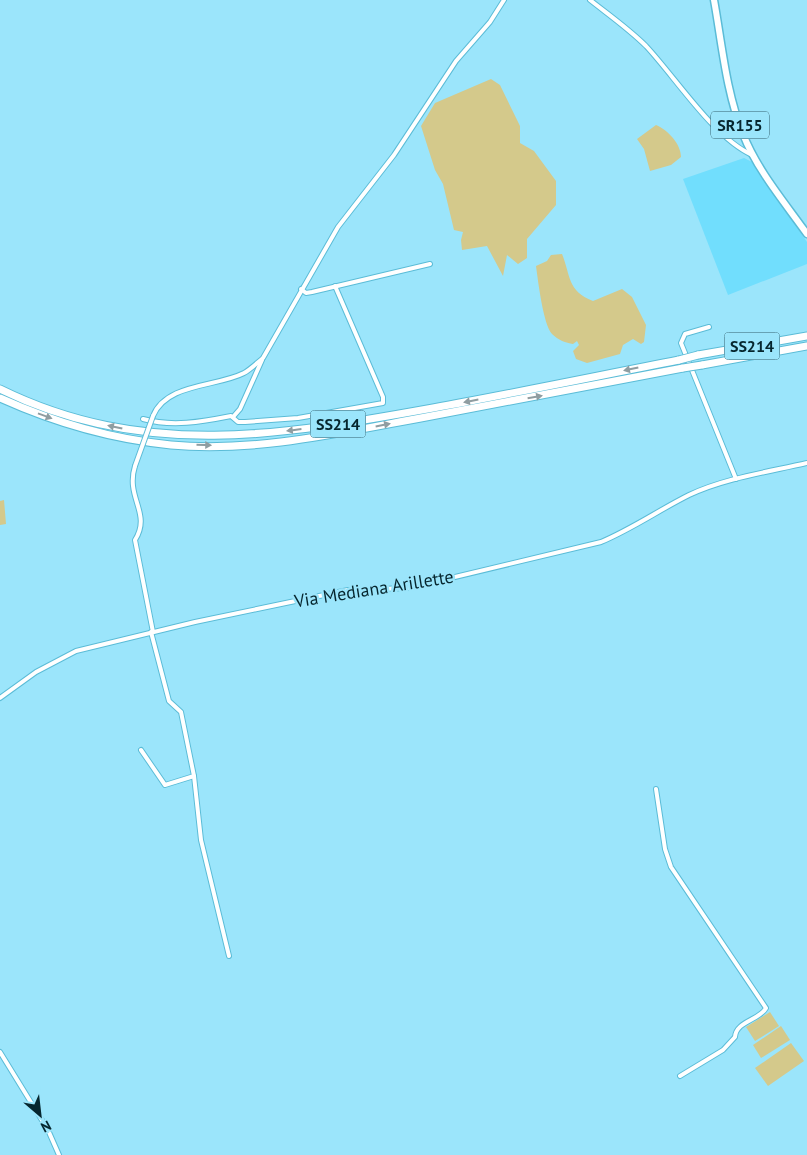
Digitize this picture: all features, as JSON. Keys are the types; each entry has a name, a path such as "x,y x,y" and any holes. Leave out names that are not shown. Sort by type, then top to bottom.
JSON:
{"highway":[{"name":"SS214","path":"0,389 62,413 124,429 170,436 244,436 350,423 807,336"},
{"name":"SS214","path":"0,398 65,423 127,438 171,445 256,444 353,430 807,346"}],"main road":[{"name":"SR155","path":"714,0 734,110 744,136 754,156 807,234"}],"street":[{"path":"232,418 240,409 263,358 301,289 346,216 394,155 456,61 490,22 504,0"},
{"path":"590,0 623,24 646,46 716,126 740,148 754,156"},
{"path":"301,289 306,293 430,264"},
{"path":"143,419 162,423 203,423 231,416 238,422 282,420 383,403 383,398 335,286"},
{"path":"709,327 685,334 680,343 736,479"},
{"path":"229,956 201,840 194,776 181,712 169,701 152,632 134,540 141,526 141,516 132,491 131,477 157,408 172,396 244,373 263,358"},
{"name":"Via Mediana Arillette","path":"0,698 36,672 76,651 152,632 348,590 408,588 601,542 624,533 689,495 736,479 807,463"},
{"path":"141,750 165,785 194,776"},
{"path":"656,789 665,849 672,867 766,1008 764,1012 740,1027 735,1037 723,1050 680,1076"},
{"path":"0,1052 48,1130 59,1155"}],"shaded area":[{"path":"491,79 500,85 520,126 520,143 534,151 556,181 556,205 527,239 527,258 518,264 507,255 503,276 487,246 462,250 461,240 463,232 454,230 443,184 435,170 421,126 435,103"},
{"path":"656,125 673,138 679,147 681,157 671,165 650,171 644,149 637,139"},
{"path":"744,158 754,163 807,242 807,264 728,295 683,179"},
{"path":"562,254 571,282 578,293 593,301 622,289 632,297 646,325 644,342 641,344 633,339 623,345 620,354 587,363 576,359 573,351 579,345 577,341 573,344 568,343 559,340 552,334 546,321 536,266 547,261 551,255"},
{"path":"4,500 6,524 0,525 0,501"},
{"path":"770,1012 779,1026 755,1041 746,1027"},
{"path":"781,1026 790,1040 761,1058 753,1045"},
{"path":"791,1043 804,1061 768,1086 755,1068"}]}
